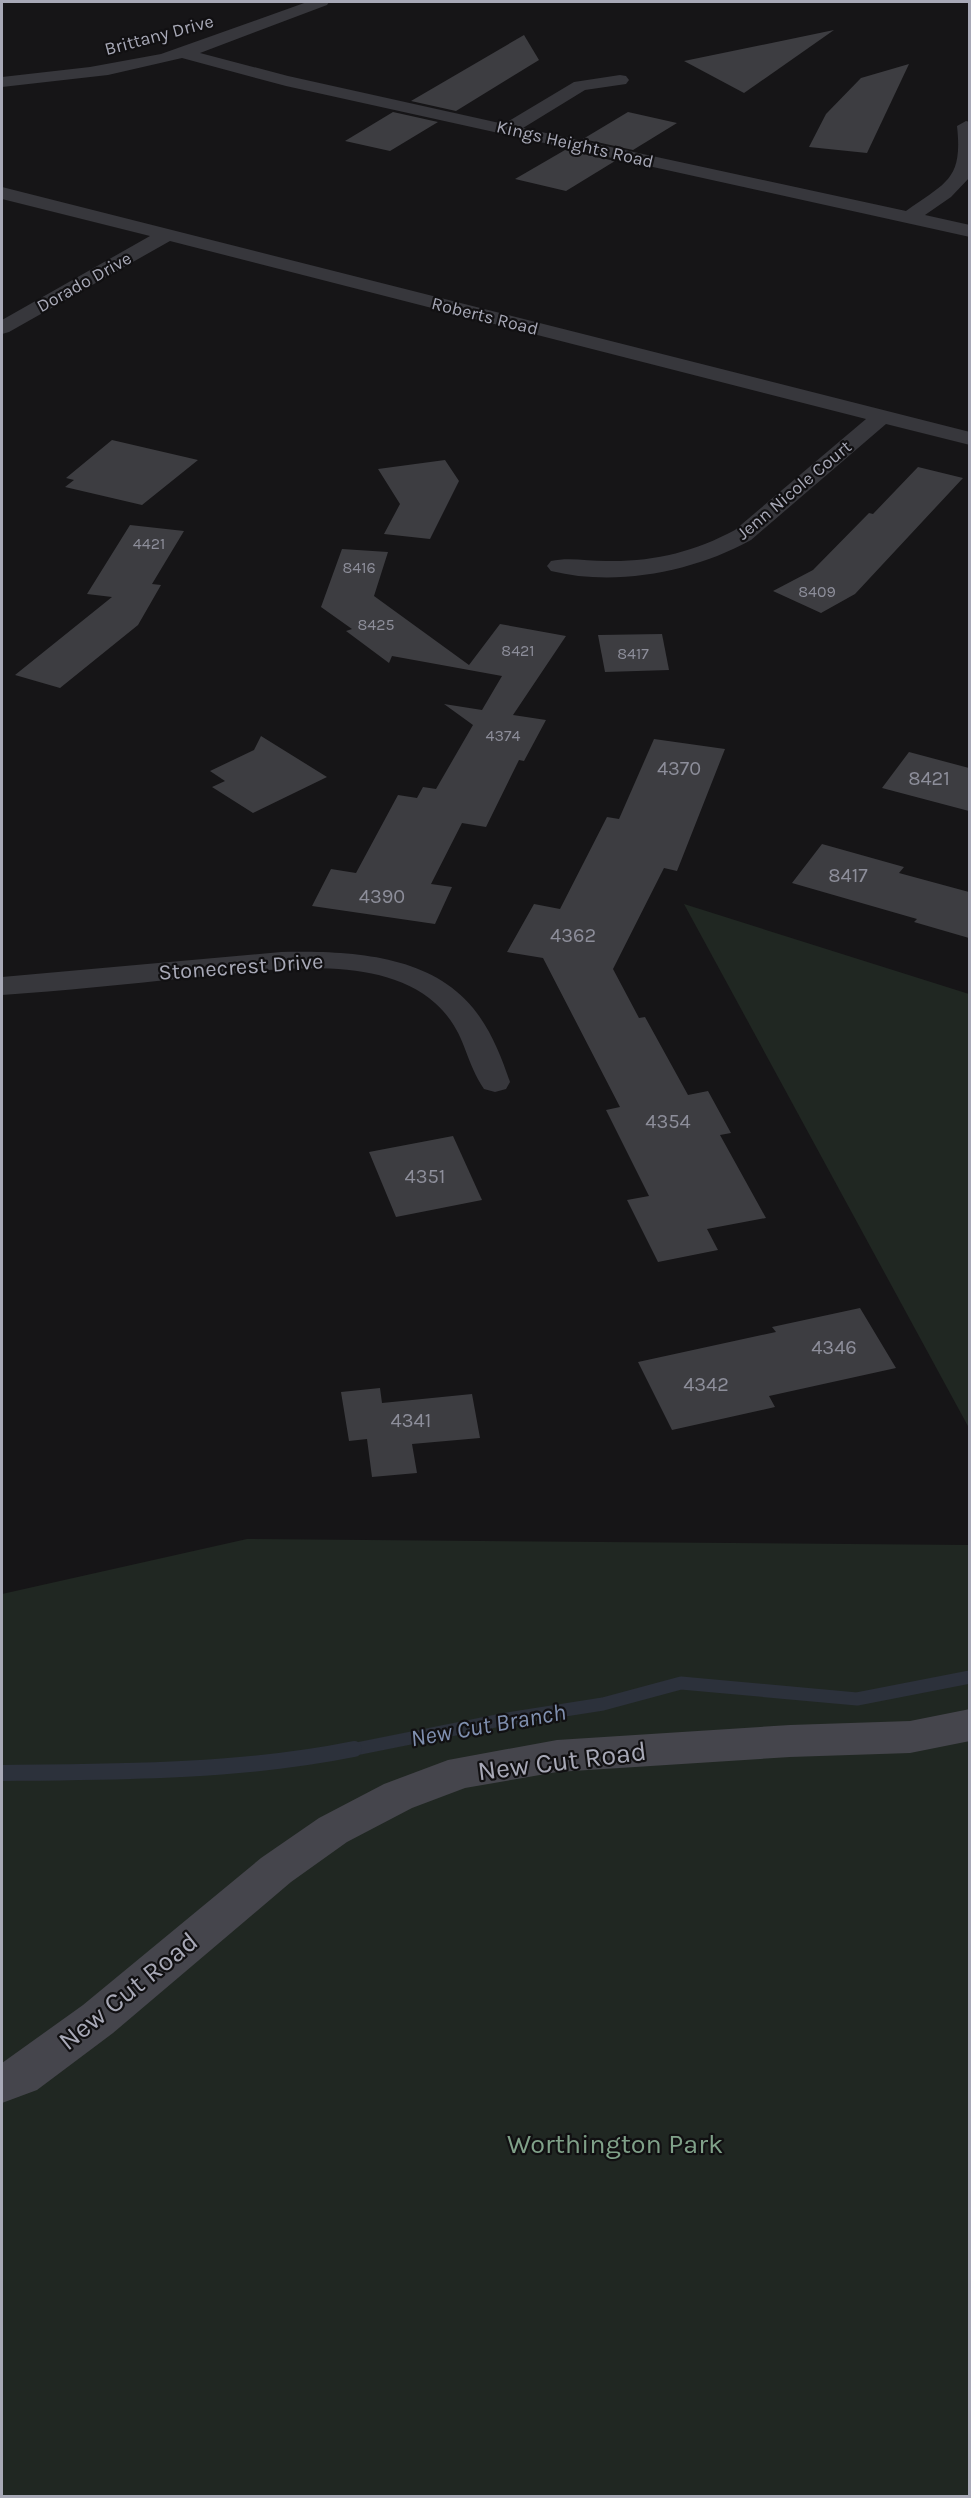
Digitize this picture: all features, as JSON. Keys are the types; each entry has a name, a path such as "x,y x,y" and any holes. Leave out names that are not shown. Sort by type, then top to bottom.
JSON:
{"street":[{"name":"Brittany Drive","path":"2,82 99,71 182,53 321,2"},
{"name":"Kings Heights Road","path":"182,53 286,81 969,231"},
{"path":"508,129 580,86 620,80"},
{"path":"909,218 952,186 962,174 968,163 966,126"},
{"name":"Roberts Road","path":"2,193 969,438"},
{"name":"Dorado Drive","path":"2,328 167,235"},
{"name":"Jenn Nicole Court","path":"559,566 597,570 651,567 720,549 743,535 882,417"},
{"name":"Stonecrest Drive","path":"2,986 281,961 324,959 370,964 411,976 441,994 461,1012 476,1035 495,1082"},
{"name":"New Cut Road","path":"2,2083 21,2076 98,2019 276,1870 333,1830 398,1796 462,1772 557,1756 790,1741 910,1737 969,1725"}],"green space":[{"path":"684,904 969,994 969,1428"},
{"name":"Worthington Park","path":"247,1539 969,1545 969,2496 2,2496 2,1594"}],"building":[{"path":"834,30 744,93 684,61"},
{"path":"524,35 539,60 456,111 411,101"},
{"path":"909,64 867,153 809,147 826,114 861,78"},
{"path":"393,112 438,122 390,151 345,141"},
{"path":"628,112 677,123 633,150 583,139"},
{"path":"565,150 615,161 566,191 515,179"},
{"path":"112,440 198,460 142,505 65,487 74,480 66,478"},
{"path":"445,460 459,481 430,539 384,534 400,504 378,469"},
{"path":"918,467 963,478 855,594 821,613 773,591 813,570 869,513 873,514"},
{"path":"130,525 184,531 152,584 161,585 138,625 60,688 15,675 112,597 87,594"},
{"path":"342,549 388,552 374,596 469,665 500,624 566,636 513,715 546,720 524,761 519,760 486,827 462,823 431,884 452,887 435,924 312,906 331,869 356,873 398,795 417,798 423,787 436,789 473,725 444,704 482,710 502,676 392,656 389,663 346,631 352,629 321,607"},
{"path":"662,634 669,670 605,672 598,635"},
{"path":"261,736 327,777 253,813 212,787 225,781 210,771 254,750"},
{"path":"654,739 725,749 677,871 664,868 613,969 639,1018 645,1017 688,1095 708,1091 731,1133 720,1135 766,1218 707,1229 718,1250 658,1262 627,1200 649,1196 606,1110 620,1107 543,958 507,952 534,904 560,909 607,817 619,819"},
{"path":"909,752 969,768 969,811 882,788"},
{"path":"822,844 904,867 899,873 969,892 969,938 914,922 917,919 792,883"},
{"path":"453,1136 482,1200 396,1217 369,1152"},
{"path":"860,1308 896,1368 769,1396 775,1407 672,1430 638,1362 776,1332 772,1327"},
{"path":"380,1388 382,1403 472,1394 480,1438 412,1444 417,1473 372,1477 367,1439 349,1441 341,1392"}],"waterway":[{"name":"New Cut Branch","path":"346,1751 501,1720 603,1704 681,1683 857,1699 970,1677"},
{"name":"New Cut Branch","path":"2,1773 179,1769 311,1757 354,1749"}]}
